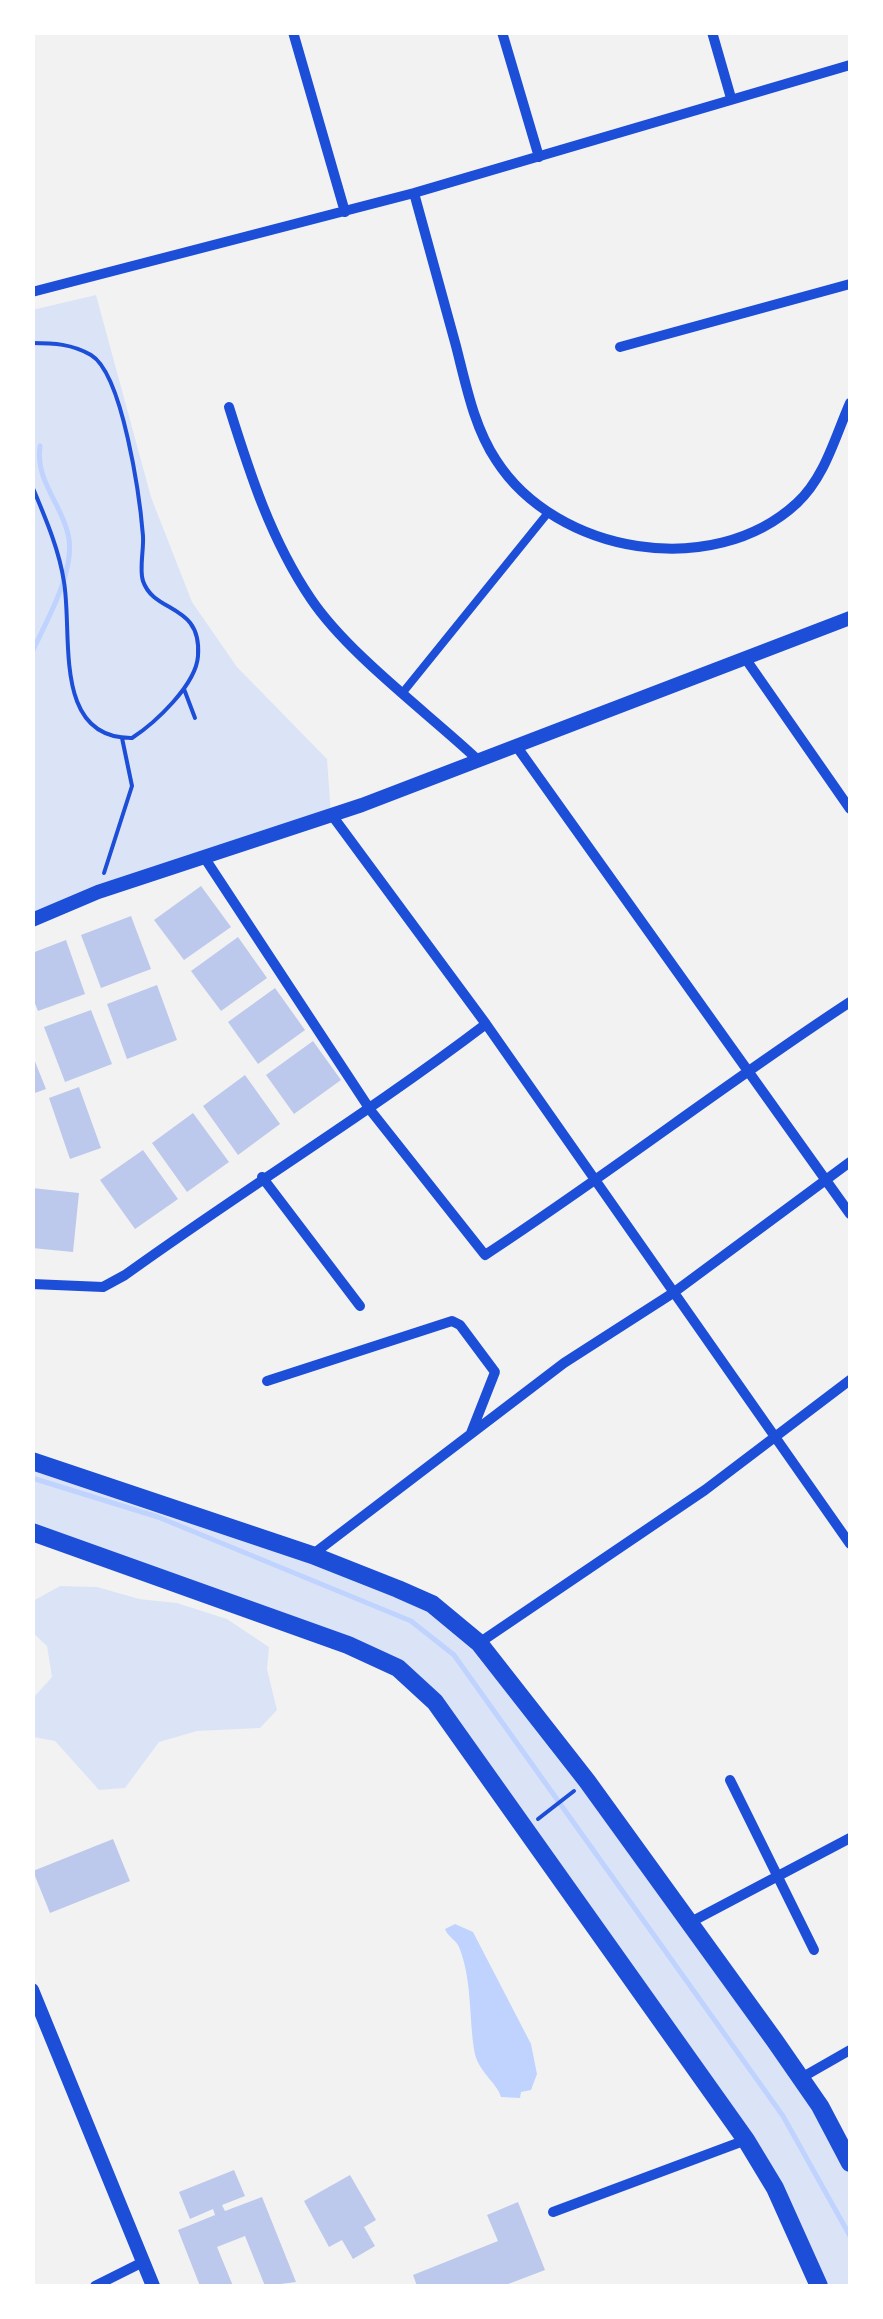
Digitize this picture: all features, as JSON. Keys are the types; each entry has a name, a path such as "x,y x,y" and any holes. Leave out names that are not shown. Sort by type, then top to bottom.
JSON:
{"main road":[{"path":"32,1461 312,1555 432,1604 479,1643 587,1781 801,2078 850,2163"},
{"path":"32,1532 348,1645 398,1668 435,1702 746,2140 775,2188 819,2286"}],"street":[{"path":"293,32 345,212"},
{"path":"502,32 539,157"},
{"path":"712,32 732,98"},
{"path":"32,292 345,212 850,65"},
{"path":"414,192 480,428 516,488 547,514 613,542 658,551 704,546 754,528 796,504 822,472 850,403"},
{"path":"620,348 850,284"},
{"path":"229,407 251,479 279,546 312,602 478,760"},
{"path":"404,692 547,514"},
{"path":"32,920 98,892 206,860 517,746 850,618"},
{"path":"745,658 850,809"},
{"path":"517,746 850,1214"},
{"path":"331,814 486,1024 850,1544"},
{"path":"206,860 371,1111 486,1256 598,1182 749,1068 850,1002"},
{"path":"32,1284 103,1287 262,1177 371,1111 486,1024"},
{"path":"312,1555 564,1363 673,1294 850,1162"},
{"path":"262,1177 360,1306"},
{"path":"267,1381 452,1321 460,1325 495,1372 471,1434"},
{"path":"479,1643 774,1438 850,1380"},
{"path":"730,1780 814,1950"},
{"path":"690,1923 850,1838"},
{"path":"32,1990 153,2286"},
{"path":"801,2078 850,2050"},
{"path":"553,2212 746,2140"},
{"path":"95,2286 143,2262"}],"path":[{"path":"32,344 60,342 94,356 106,372 118,404 142,515 142,580 151,593 179,609 192,623 198,643 198,663 183,687 146,728 122,738 98,730 73,698 61,564 32,486"},
{"path":"183,687 195,718"},
{"path":"98,892 132,786 122,738"},
{"path":"526,1828 587,1781"}],"shaded area":[{"path":"96,295 151,497 192,602 237,667 327,759 331,814 32,920 32,310"},
{"path":"32,1461 398,1589 479,1643 587,1781 850,2163 850,2286 819,2286 775,2188 526,1828 398,1668 33,1532"},
{"path":"60,1586 97,1587 139,1599 177,1603 227,1619 269,1647 267,1669 277,1710 260,1728 197,1731 159,1742 125,1788 99,1790 55,1741 33,1737 33,1698 52,1677 47,1646 33,1633 33,1601"}],"water":[{"path":"455,1924 473,1932 531,2044 537,2074 531,2090 521,2092 520,2098 501,2097 476,2057 463,1959 445,1929"}],"building":[{"path":"201,886 231,927 184,960 154,920"},
{"path":"131,916 151,969 101,988 81,935"},
{"path":"238,937 267,978 221,1011 191,971"},
{"path":"66,940 85,994 38,1011 32,996 32,953"},
{"path":"157,985 177,1040 127,1059 107,1004"},
{"path":"275,988 305,1030 258,1064 228,1022"},
{"path":"91,1010 112,1064 65,1082 44,1027"},
{"path":"313,1041 341,1080 294,1114 266,1075"},
{"path":"32,1054 46,1089 32,1094"},
{"path":"245,1075 280,1124 238,1155 203,1106"},
{"path":"79,1087 101,1148 70,1159 49,1098"},
{"path":"193,1113 229,1162 187,1192 152,1143"},
{"path":"143,1150 178,1199 135,1229 100,1180"},
{"path":"32,1188 79,1193 73,1252 32,1248"},
{"path":"113,1839 130,1881 50,1913 33,1871"},
{"path":"234,2170 245,2196 222,2205 225,2211 262,2197 296,2282 265,2286 245,2236 217,2247 233,2286 200,2286 178,2230 215,2215 213,2209 190,2219 179,2192"},
{"path":"350,2175 376,2220 364,2227 375,2246 353,2259 342,2240 329,2247 304,2201"},
{"path":"518,2202 545,2270 503,2286 417,2286 413,2275 498,2241 487,2215"}],"waterway":[{"path":"32,652 59,595 70,548 65,523 41,470 40,446"},
{"path":"32,1478 158,1517 411,1621 454,1655 783,2116 850,2236"}]}
